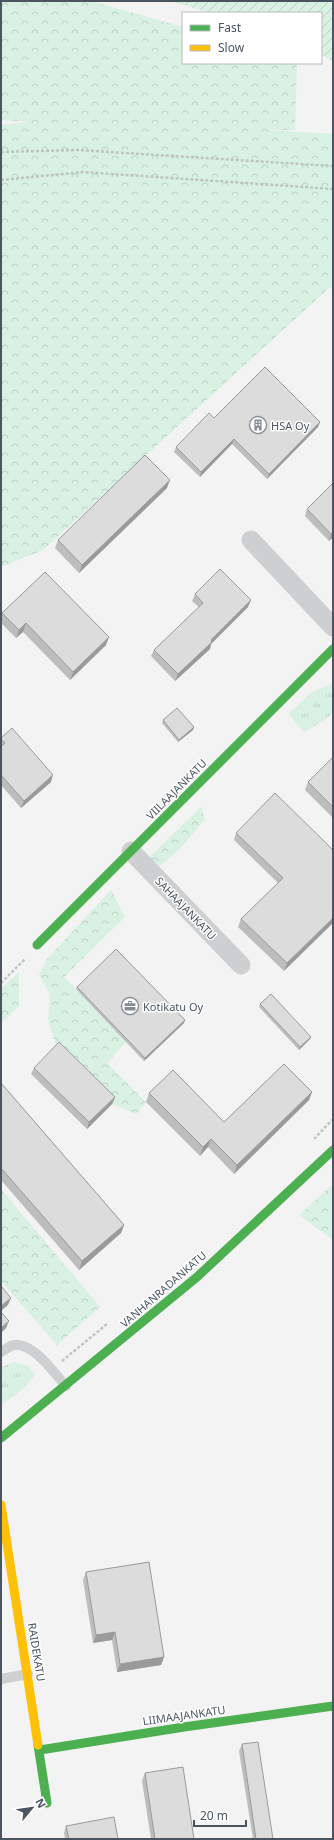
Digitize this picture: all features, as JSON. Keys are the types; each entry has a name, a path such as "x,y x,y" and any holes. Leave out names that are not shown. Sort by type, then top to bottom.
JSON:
{"street":[{"path":"251,540 333,626"},
{"name":"VIILAAJANKATU","path":"37,945 333,649"},
{"name":"SAHAAJANKATU","path":"131,851 241,965"},
{"name":"VANHANRADANKATU","path":"1,1438 197,1278 333,1150"},
{"name":"RAIDEKATU","path":"1,1505 47,1803"},
{"name":"LIIMAAJANKATU","path":"40,1750 184,1727 333,1706"}],"lane":[{"path":"1,1352 14,1345 24,1346 33,1350 66,1386"},
{"path":"1,1679 28,1674"}],"path":[{"path":"1,152 78,150 333,166"},
{"path":"1,180 83,172 333,189"},
{"path":"1,983 37,945"},
{"path":"308,1144 333,1119"},
{"path":"51,1370 113,1320"}],"green space":[{"path":"91,1 182,27 182,64 297,64 295,130 266,130 333,134 333,287 329,288 43,550 1,567 1,125 31,122 1,120 1,2"},
{"path":"170,1 333,1 333,62 322,55 322,12 208,12"},
{"path":"333,683 333,712 325,720 304,732 288,714 312,692"},
{"path":"201,807 205,819 181,848 160,866 148,858"},
{"path":"111,890 125,917 64,977 126,1042 107,1063 146,1102 136,1114 112,1104 57,1049 48,1020 50,994 39,975 47,959"},
{"path":"19,972 19,1006 1,1023 1,988"},
{"path":"333,1184 333,1240 299,1215"},
{"path":"1,1189 100,1307 57,1345 1,1281"},
{"path":"15,1362 29,1367 35,1375 24,1388 1,1405 1,1367"}],"building":[{"name":"HSA Oy","path":"265,367 320,422 269,474 234,439 201,472 176,447 209,413 214,418"},
{"path":"145,455 170,480 82,565 58,540"},
{"path":"333,483 333,532 331,534 307,509"},
{"path":"220,569 251,600 211,640 212,642 178,674 154,650 203,603 195,594"},
{"path":"45,572 109,637 73,672 26,623 19,630 2,613"},
{"path":"177,708 194,727 179,740 163,720"},
{"path":"12,728 53,775 24,801 1,775 1,747 5,743 1,738"},
{"path":"333,757 333,807 308,782"},
{"path":"275,793 333,850 333,918 287,963 241,919 283,878 236,833"},
{"path":"116,949 185,1020 145,1058 77,987"},
{"path":"271,994 311,1037 300,1047 260,1004"},
{"path":"59,1042 115,1097 89,1122 34,1068"},
{"path":"284,1064 312,1092 237,1165 211,1139 203,1147 149,1093 173,1070 224,1122"},
{"path":"1,1083 124,1225 82,1261 1,1168"},
{"path":"1,1286 11,1298 1,1306"},
{"path":"1,1312 9,1321 1,1328"},
{"path":"149,1562 164,1657 120,1664 115,1632 96,1635 86,1572"},
{"path":"258,1742 273,1839 256,1839 242,1744"},
{"path":"183,1767 194,1839 155,1839 145,1773"},
{"path":"114,1817 118,1839 69,1839 66,1826"}],"traffic: fast":[{"path":"37,945 333,649"},
{"path":"1,1438 197,1277 333,1150"},
{"path":"40,1750 184,1727 333,1706"},
{"path":"38,1745 47,1803"}],"traffic: slow":[{"path":"1,1505 38,1745"}],"place":[{"name":"HSA Oy","path":"258,425"},
{"name":"Kotikatu Oy","path":"130,1006"}]}
